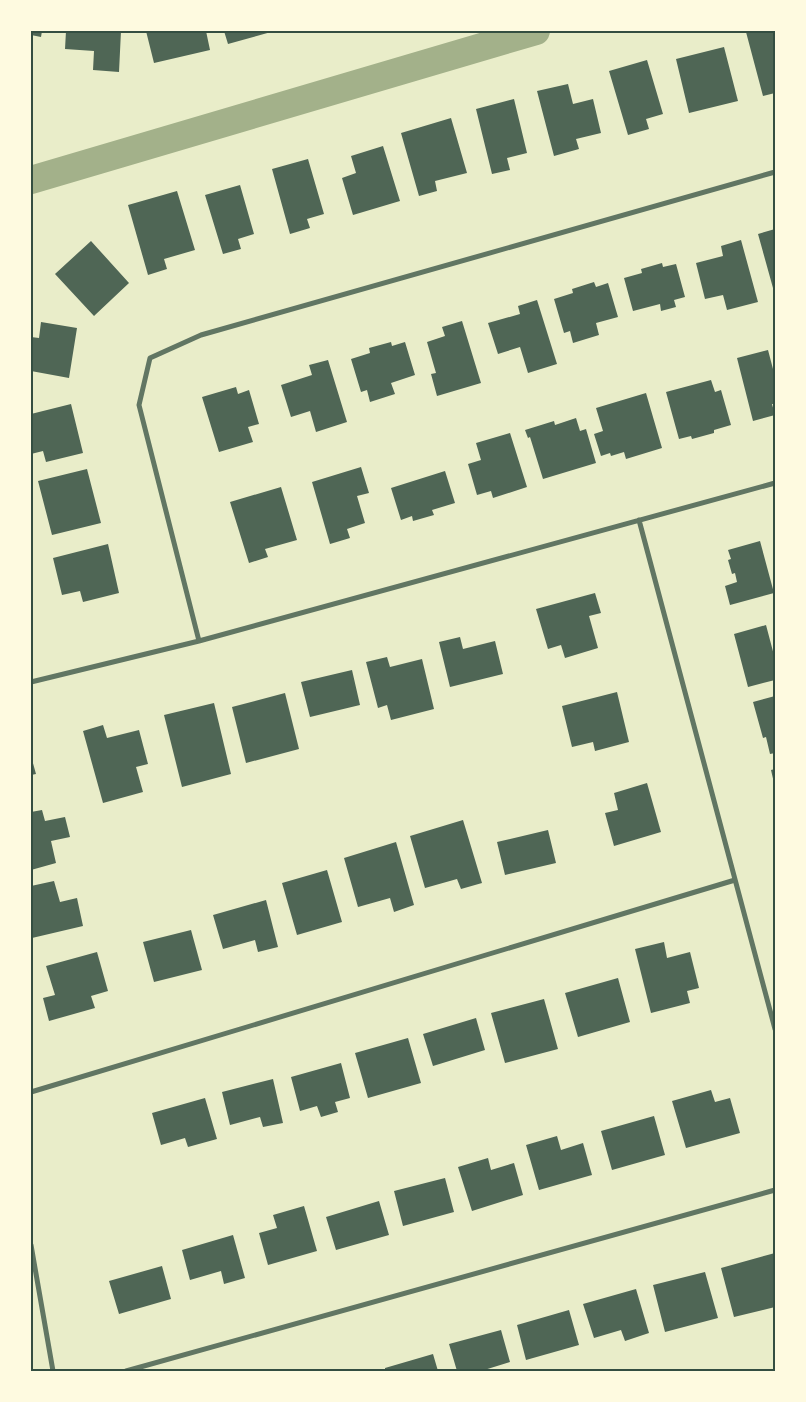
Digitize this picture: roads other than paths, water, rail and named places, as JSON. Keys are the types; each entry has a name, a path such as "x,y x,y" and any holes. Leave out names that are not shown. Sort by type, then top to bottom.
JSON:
{"street":[{"path":"199,641 139,405 150,358 201,335 775,172"},
{"path":"31,682 199,641 775,483"},
{"path":"639,520 775,1029"},
{"path":"31,1092 735,880"},
{"path":"126,1371 775,1190"},
{"path":"31,1245 53,1371"}],"waterway":[{"path":"31,180 536,31"}]}
